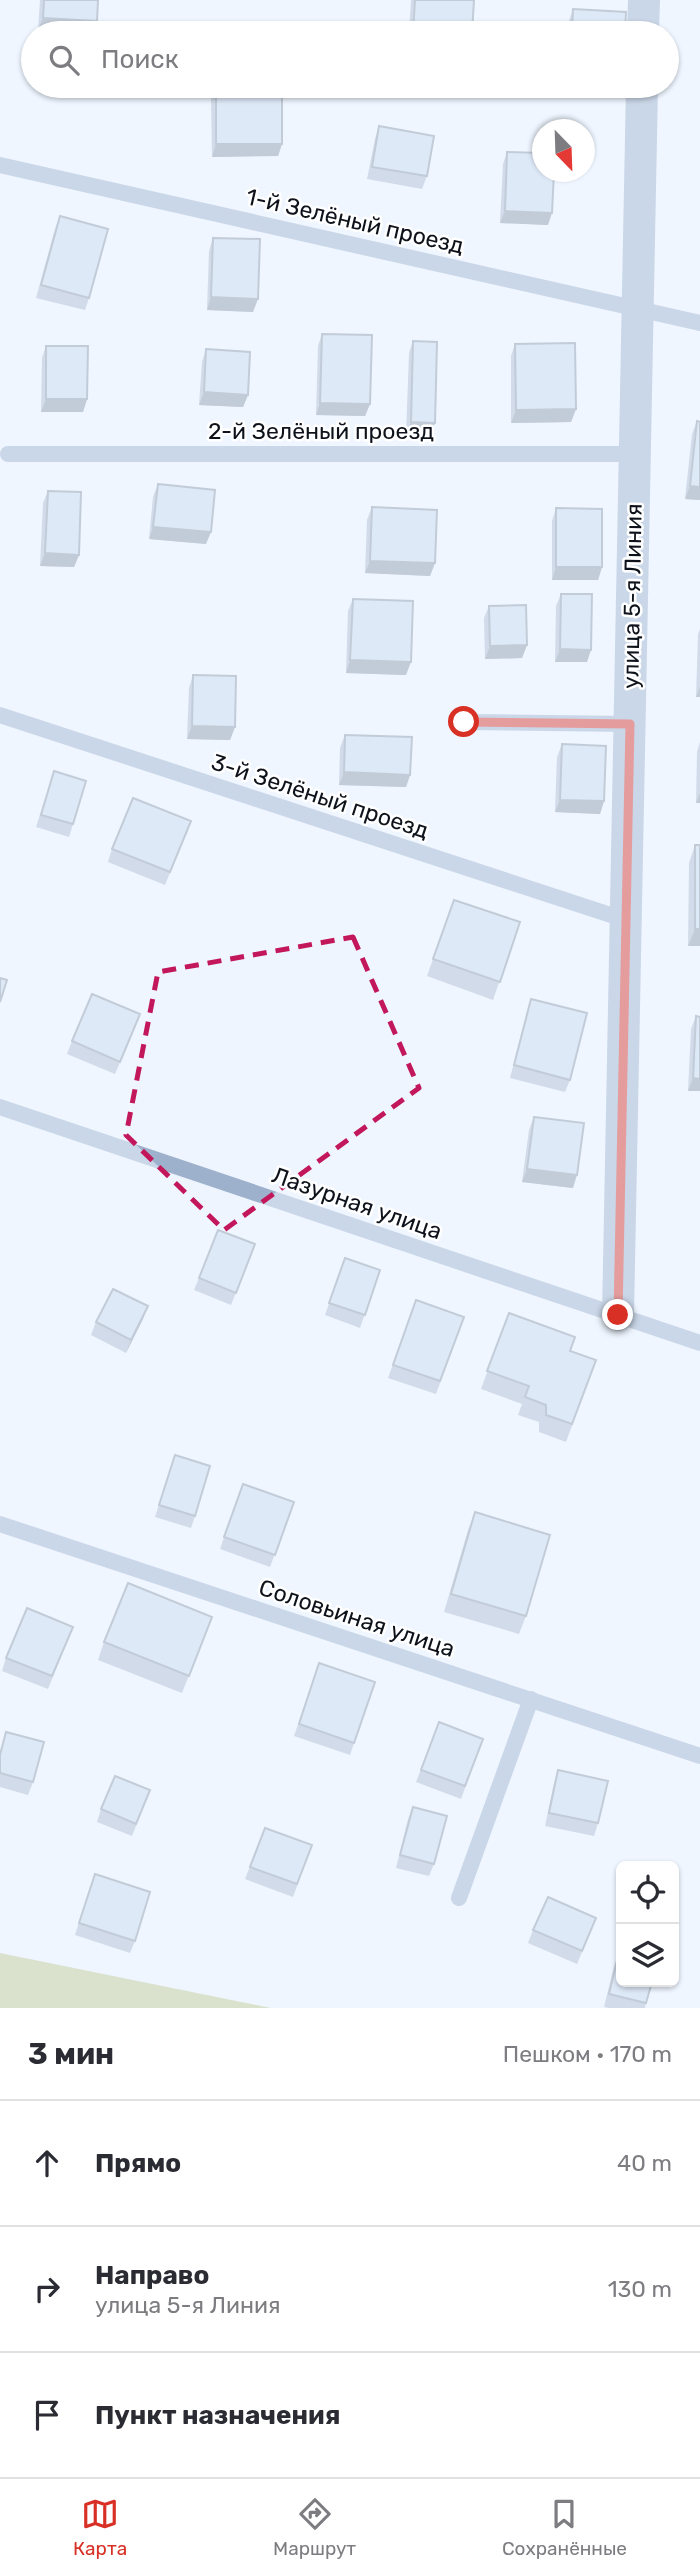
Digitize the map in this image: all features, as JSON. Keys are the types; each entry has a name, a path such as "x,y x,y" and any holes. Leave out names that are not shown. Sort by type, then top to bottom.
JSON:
{"street":[{"path":"643,21 644,0"},
{"name":"улица 5-я Линия","path":"618,1315 642,98"}],"lane":[{"name":"1-й Зелёный проезд","path":"0,164 700,323"},
{"name":"2-й Зелёный проезд","path":"8,454 635,454"},
{"name":"3-й Зелёный проезд","path":"0,715 625,920"},
{"path":"464,722 630,724"},
{"name":"Лазурная улица","path":"0,1107 700,1343"},
{"name":"Соловьиная улица","path":"0,1524 700,1756"},
{"path":"459,1898 531,1699"}],"highlighted area":[{"path":"353,937 419,1088 224,1230 126,1135 158,972"}],"green space":[{"path":"0,1953 271,2008 0,2008"}],"building":[{"path":"44,0 98,0 97,21 43,18"},
{"path":"415,0 474,0 473,21 414,21"},
{"path":"573,9 626,12 626,21 572,21"},
{"path":"216,98 282,98 282,144 216,144"},
{"path":"379,126 434,136 427,176 372,167"},
{"path":"507,152 532,153 532,182 554,182 552,213 505,211"},
{"path":"60,216 108,229 89,298 41,285"},
{"path":"213,238 260,239 258,299 211,297"},
{"path":"322,334 372,335 370,404 320,403"},
{"path":"413,341 437,342 435,423 411,422"},
{"path":"575,343 576,409 516,410 515,344"},
{"path":"46,346 88,346 87,399 46,399"},
{"path":"206,349 250,352 248,395 204,392"},
{"path":"697,421 700,422 700,487 690,486"},
{"path":"158,484 215,490 211,532 153,527"},
{"path":"48,491 81,492 79,555 45,553"},
{"path":"372,507 437,510 435,563 370,561"},
{"path":"556,508 602,509 602,567 556,567"},
{"path":"561,594 592,594 591,650 560,649"},
{"path":"353,599 413,601 411,662 350,660"},
{"path":"526,605 527,645 490,646 489,606"},
{"path":"193,675 236,676 235,727 192,726"},
{"path":"345,735 412,737 410,775 344,772"},
{"path":"562,744 606,746 604,801 560,800"},
{"path":"54,771 86,781 73,824 41,815"},
{"path":"133,798 191,821 170,872 112,849"},
{"path":"695,845 700,845 700,929 695,929"},
{"path":"454,900 520,922 500,982 433,959"},
{"path":"0,978 7,980 0,1002"},
{"path":"92,994 140,1014 120,1062 72,1041"},
{"path":"531,999 587,1013 570,1080 514,1065"},
{"path":"696,1016 700,1017 700,1079 693,1078"},
{"path":"534,1117 584,1123 577,1175 527,1169"},
{"path":"218,1230 255,1244 236,1293 199,1278"},
{"path":"345,1258 380,1270 365,1315 329,1303"},
{"path":"113,1289 148,1306 131,1340 96,1322"},
{"path":"416,1300 464,1317 440,1381 393,1365"},
{"path":"509,1313 575,1337 570,1351 596,1360 572,1424 546,1415 546,1405 525,1397 529,1386 487,1371"},
{"path":"175,1455 210,1466 195,1516 159,1505"},
{"path":"243,1484 294,1502 275,1555 224,1537"},
{"path":"475,1512 550,1535 526,1616 451,1594"},
{"path":"128,1583 212,1617 189,1676 104,1642"},
{"path":"27,1608 73,1627 52,1676 6,1658"},
{"path":"319,1663 375,1682 354,1743 299,1724"},
{"path":"439,1722 483,1739 465,1786 421,1770"},
{"path":"6,1732 44,1742 33,1782 0,1773 0,1755"},
{"path":"558,1770 608,1781 598,1823 549,1813"},
{"path":"115,1776 150,1790 136,1824 101,1809"},
{"path":"413,1807 447,1816 434,1864 400,1855"},
{"path":"265,1828 312,1845 297,1884 250,1867"},
{"path":"95,1874 150,1892 135,1941 79,1923"},
{"path":"548,1897 596,1918 582,1951 533,1930"},
{"path":"616,1965 616,1987 651,1987 646,2003 609,1994"}],"route":[{"path":"464,722 630,724 618,1315"}]}
